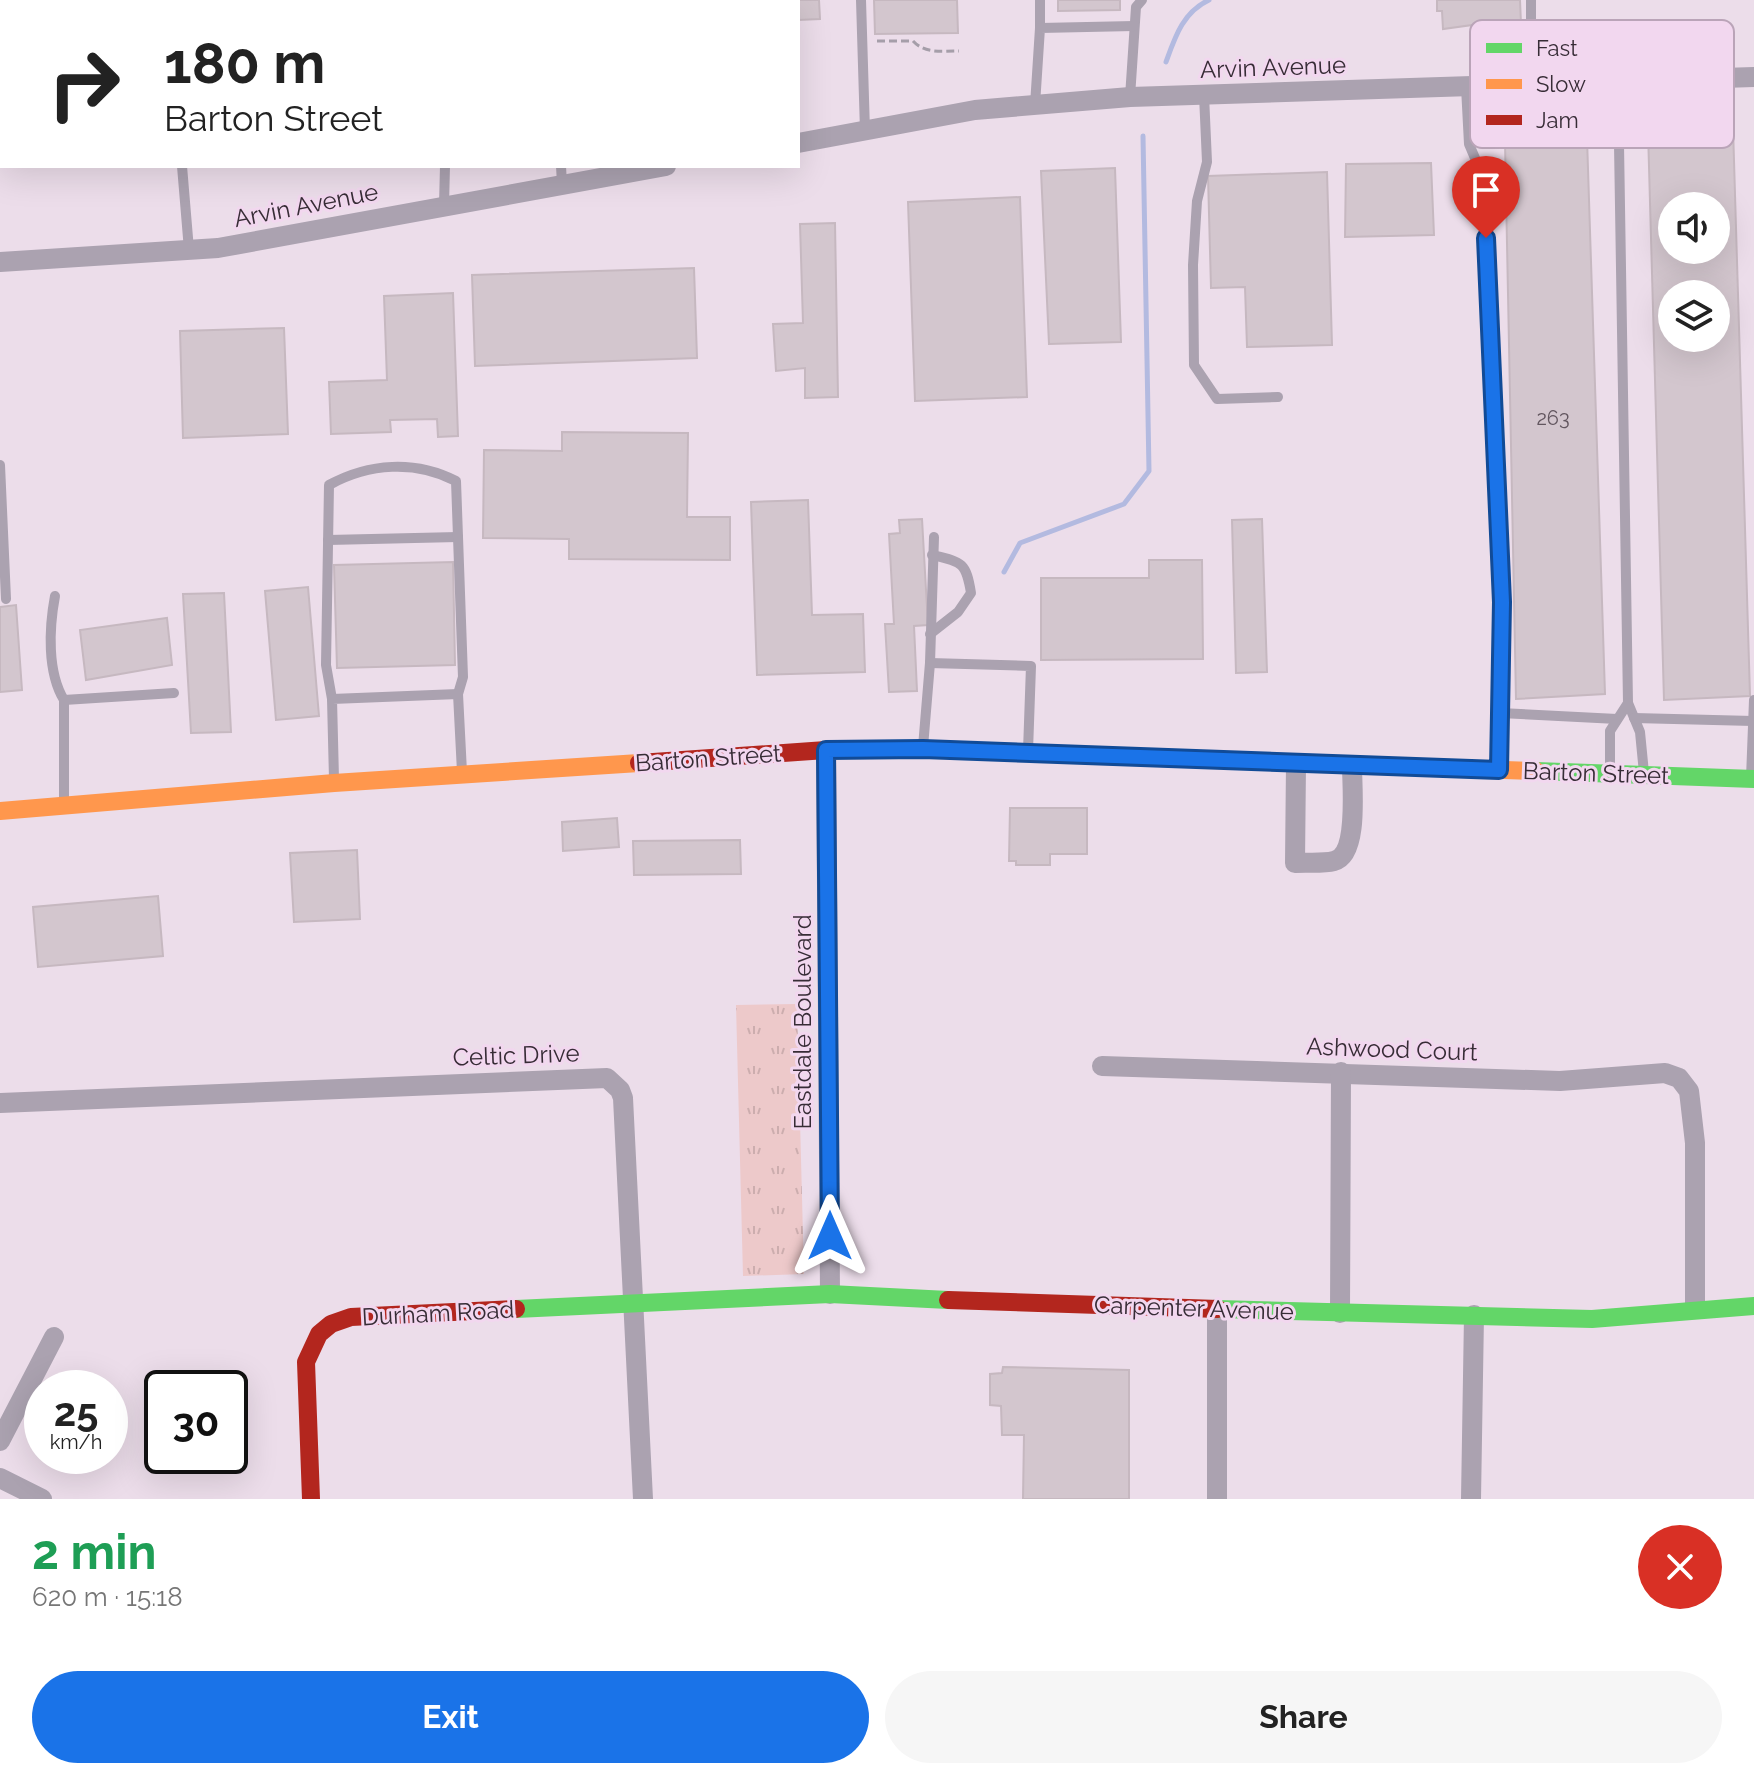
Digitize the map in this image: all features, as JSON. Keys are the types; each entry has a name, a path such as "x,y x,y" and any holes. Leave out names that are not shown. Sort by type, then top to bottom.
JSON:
{"main road":[{"name":"Barton Street","path":"0,811 334,783 826,750 923,749 1752,779"},
{"name":"Carpenter Avenue","path":"633,1303 830,1294 986,1302 1592,1319 1754,1306"},
{"name":"Durham Road","path":"311,1499 305,1368 319,1334 331,1324 351,1317 394,1314 633,1303"}],"street":[{"name":"Arvin Avenue","path":"1734,78 1754,77"},
{"name":"Arvin Avenue","path":"800,143 975,110 1130,97 1470,87"},
{"name":"Arvin Avenue","path":"0,262 218,248 444,205 562,175 643,168"},
{"name":"Eastdale Boulevard","path":"826,750 830,1294"},
{"path":"1296,764 1295,863 1334,861 1344,856 1350,842 1352,766"},
{"name":"Ashwood Court","path":"1102,1066 1560,1081 1665,1073 1679,1078 1689,1091 1695,1143 1695,1309"},
{"path":"1340,1313 1341,1072"},
{"name":"Celtic Drive","path":"0,1103 607,1078 615,1084 623,1098 643,1499"},
{"path":"1217,1309 1217,1499"},
{"path":"1471,1499 1474,1315"},
{"path":"0,1441 54,1337"},
{"path":"0,1478 42,1499"}],"lane":[{"path":"861,0 865,131"},
{"path":"1035,105 1040,0"},
{"path":"1130,97 1136,7 1142,0"},
{"path":"1040,28 1134,26"},
{"path":"1466,87 1470,146"},
{"path":"1204,95 1207,162 1197,201 1194,365 1217,399 1278,397"},
{"path":"1471,148 1483,177 1502,602 1499,770"},
{"path":"1619,148 1628,703 1640,732 1644,775"},
{"path":"182,168 189,250"},
{"path":"444,205 445,168"},
{"path":"0,465 6,599"},
{"path":"334,783 332,699 326,665 329,485 347,475 395,467 434,470 456,481 463,677 458,694 462,774"},
{"path":"328,540 458,537"},
{"path":"923,749 930,663 934,537"},
{"path":"930,634 958,612 971,593 967,569 958,561 932,555"},
{"path":"55,596 51,618 55,685 64,700 64,806"},
{"path":"930,663 1031,666 1028,753"},
{"path":"64,700 174,693"},
{"path":"332,699 458,694"},
{"path":"1752,779 1754,700"},
{"path":"1609,774 1610,731 1628,703"},
{"path":"1500,713 1617,719"},
{"path":"1634,718 1753,721"}],"path":[{"path":"873,41 913,41 920,48 959,51"}],"green space":[{"path":"797,1004 804,1274 743,1276 736,1005"}],"building":[{"path":"800,0 819,0 820,19 800,20"},
{"path":"874,0 957,0 958,33 875,34"},
{"path":"1058,0 1120,0 1120,10 1058,11"},
{"path":"1437,0 1520,0 1521,20 1470,20 1470,25 1443,29 1442,11 1437,11"},
{"path":"1505,148 1587,148 1605,694 1516,699"},
{"path":"1648,148 1734,148 1750,696 1664,700"},
{"path":"1431,163 1434,235 1345,237 1346,164"},
{"path":"1115,168 1121,342 1049,344 1041,171"},
{"path":"1327,172 1332,345 1247,347 1245,287 1211,288 1208,176"},
{"path":"1020,197 1027,397 915,401 908,202"},
{"path":"835,223 838,397 805,398 805,368 776,371 773,324 803,323 800,224"},
{"path":"694,268 697,358 475,366 472,275"},
{"path":"453,293 458,436 438,437 437,419 390,420 391,432 331,434 329,382 387,380 384,296"},
{"path":"284,328 288,434 183,438 180,331"},
{"path":"562,432 688,433 687,517 730,517 730,560 569,559 569,539 483,538 484,450 562,451"},
{"path":"808,500 812,615 863,614 865,672 757,675 751,502"},
{"path":"922,519 928,625 914,626 917,691 889,692 885,624 894,624 889,534 900,533 899,520"},
{"path":"1262,519 1267,672 1236,673 1232,520"},
{"path":"1149,560 1202,560 1203,659 1041,660 1041,578 1149,578"},
{"path":"453,562 455,665 337,668 334,565"},
{"path":"308,587 319,716 276,720 265,591"},
{"path":"224,593 231,732 191,733 183,594"},
{"path":"16,605 22,690 0,692 0,607"},
{"path":"167,618 172,665 86,680 80,630"},
{"path":"1010,808 1087,808 1087,854 1050,854 1050,865 1016,865 1016,861 1009,861"},
{"path":"617,818 619,847 563,851 562,822"},
{"path":"740,840 741,874 634,875 633,841"},
{"path":"357,850 360,919 294,922 290,853"},
{"path":"158,896 163,956 38,967 33,907"},
{"path":"1003,1367 1129,1370 1129,1499 1023,1499 1024,1435 1002,1435 1001,1406 990,1405 990,1374 1002,1373"}],"waterway":[{"path":"1166,62 1186,18 1209,0"},
{"path":"1004,572 1020,543 1124,504 1149,471 1143,136"}],"traffic: fast":[{"path":"1536,771 1754,779"},
{"path":"516,1309 830,1294 948,1300"},
{"path":"1218,1309 1592,1319 1754,1306"}],"traffic: slow":[{"path":"1110,756 1536,771"},
{"path":"0,811 334,783 639,763"}],"traffic: jam":[{"path":"639,763 826,750 923,749 1110,756"},
{"path":"948,1300 1218,1309"},
{"path":"311,1499 306,1362 319,1334 331,1324 351,1317 516,1309"}],"route":[{"path":"830,1236 826,750 923,749 1499,770 1502,602 1486,238"}]}
